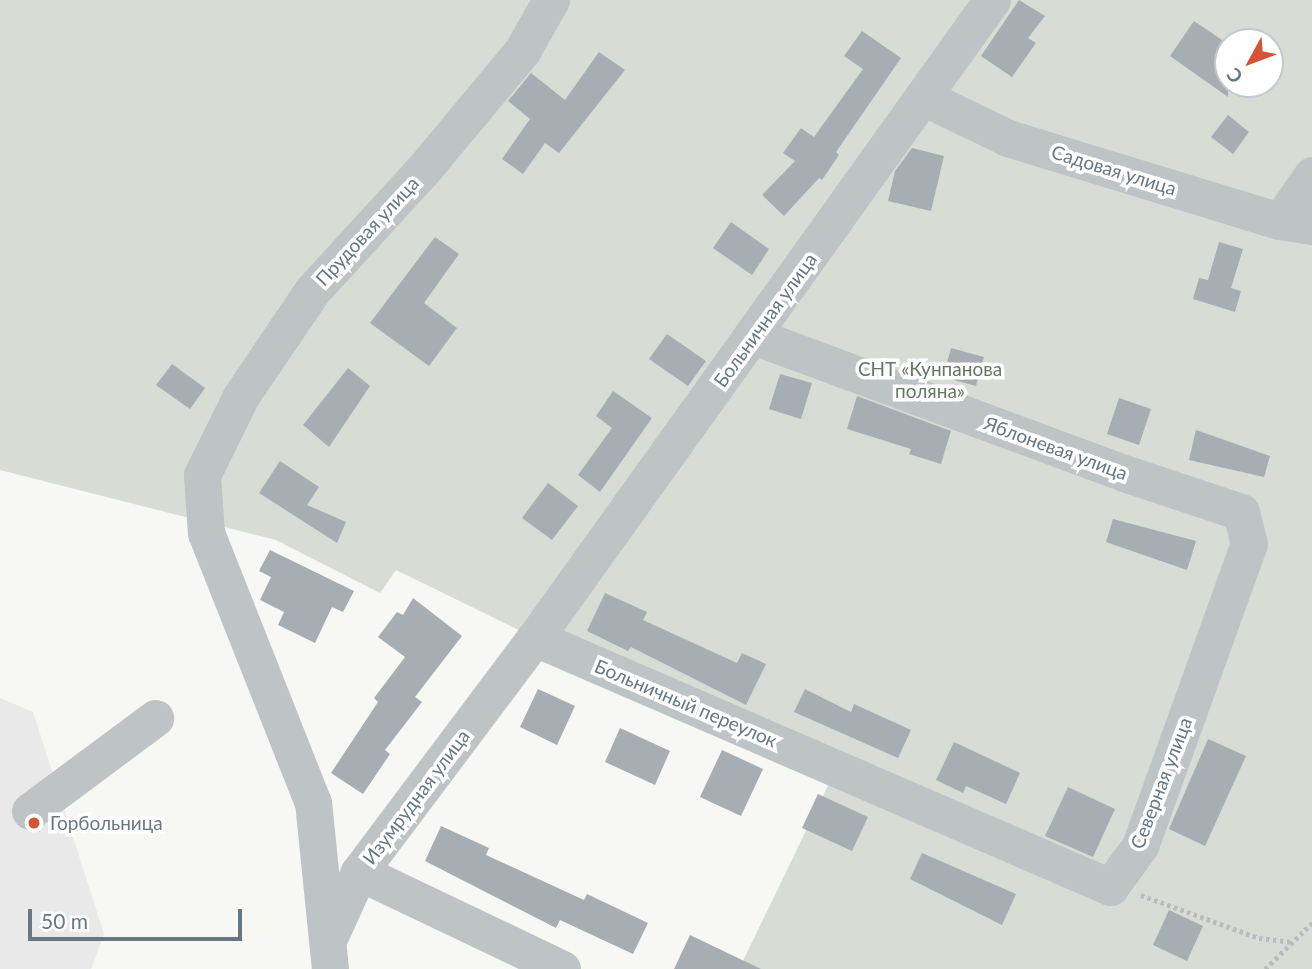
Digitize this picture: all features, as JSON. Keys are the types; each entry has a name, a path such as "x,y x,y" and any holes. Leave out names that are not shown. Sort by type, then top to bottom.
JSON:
{"street":[{"name":"Прудовая улица","path":"329,955 313,803 253,666 206,533 202,475 242,396 312,291 423,170 522,51 551,0"},
{"name":"Больничная улица","path":"535,638 754,336 992,0"},
{"name":"Садовая улица","path":"923,97 1008,138 1296,223"},
{"path":"1296,223 1312,175"},
{"name":"Яблоневая улица","path":"754,336 1124,474 1241,512"},
{"name":"Северная улица","path":"1110,887 1140,846 1249,544 1241,512"},
{"name":"Больничный переулок","path":"535,638 1110,887"},
{"name":"Изумрудная улица","path":"329,955 359,873 535,638"},
{"path":"30,811 155,718"},
{"path":"359,873 562,969"}],"path":[{"path":"1110,887 1258,938 1293,942"},
{"path":"1265,969 1312,923"}],"shaded area":[{"name":"Горбольница","path":"0,698 33,712 104,934 91,969 0,969"}],"green space":[{"name":"СНТ «Кунпанова поляна»","path":"0,0 1312,0 1312,969 739,969 836,769 535,638 396,570 380,593 276,540 0,470"}],"building":[{"path":"1019,0 1045,16 1028,38 1036,43 1012,77 981,56"},
{"path":"1194,21 1214,35 1214,87 1170,56"},
{"path":"862,31 901,58 836,152 839,155 822,180 819,178 784,216 762,195 795,161 783,153 801,128 814,137 863,69 844,56"},
{"path":"599,52 625,70 559,153 545,143 523,174 502,159 530,119 508,101 531,73 565,100"},
{"path":"1228,115 1249,132 1233,154 1211,137"},
{"path":"912,148 944,156 931,211 888,201 895,171"},
{"path":"731,222 769,249 752,275 713,248"},
{"path":"435,237 459,254 424,303 457,328 429,366 370,323"},
{"path":"1219,242 1243,249 1231,288 1241,291 1235,312 1193,299 1199,278 1208,280"},
{"path":"667,334 706,361 688,386 649,359"},
{"path":"951,348 984,357 976,386 943,377"},
{"path":"172,364 205,388 190,409 156,385"},
{"path":"348,368 370,386 329,447 303,425"},
{"path":"780,374 812,383 801,419 769,409"},
{"path":"613,391 652,418 600,492 578,475 612,428 596,416"},
{"path":"857,396 951,431 941,464 909,454 911,449 847,429"},
{"path":"1119,398 1151,409 1139,445 1107,434"},
{"path":"1196,430 1270,456 1264,477 1189,460"},
{"path":"280,461 319,487 307,505 346,522 337,543 259,493"},
{"path":"548,483 578,506 552,540 522,518"},
{"path":"1113,519 1196,541 1187,570 1106,542"},
{"path":"270,550 354,591 343,612 332,607 315,643 278,625 284,612 260,600 271,577 259,571"},
{"path":"605,593 647,612 643,620 737,663 742,653 766,664 746,705 631,647 628,651 587,631"},
{"path":"413,598 462,636 415,697 422,702 385,750 390,754 363,794 331,773 378,702 374,698 405,657 378,637 397,612 403,615"},
{"path":"538,689 575,706 557,745 520,727"},
{"path":"805,689 851,712 854,704 911,730 898,758 794,712"},
{"path":"620,728 670,751 655,785 605,762"},
{"path":"1208,739 1246,756 1205,846 1169,829"},
{"path":"954,742 1020,773 1006,804 966,786 963,793 936,780"},
{"path":"722,750 763,769 741,816 700,797"},
{"path":"1068,787 1115,809 1093,857 1045,836"},
{"path":"818,794 868,817 852,851 802,828"},
{"path":"441,826 489,848 486,855 584,900 587,894 648,923 633,954 560,920 556,928 425,861"},
{"path":"922,853 1016,894 1002,925 910,879"},
{"path":"1169,910 1203,926 1187,961 1153,945"},
{"path":"690,935 761,969 674,969"}],"place":[{"name":"Горбольница","path":"34,823"}]}
